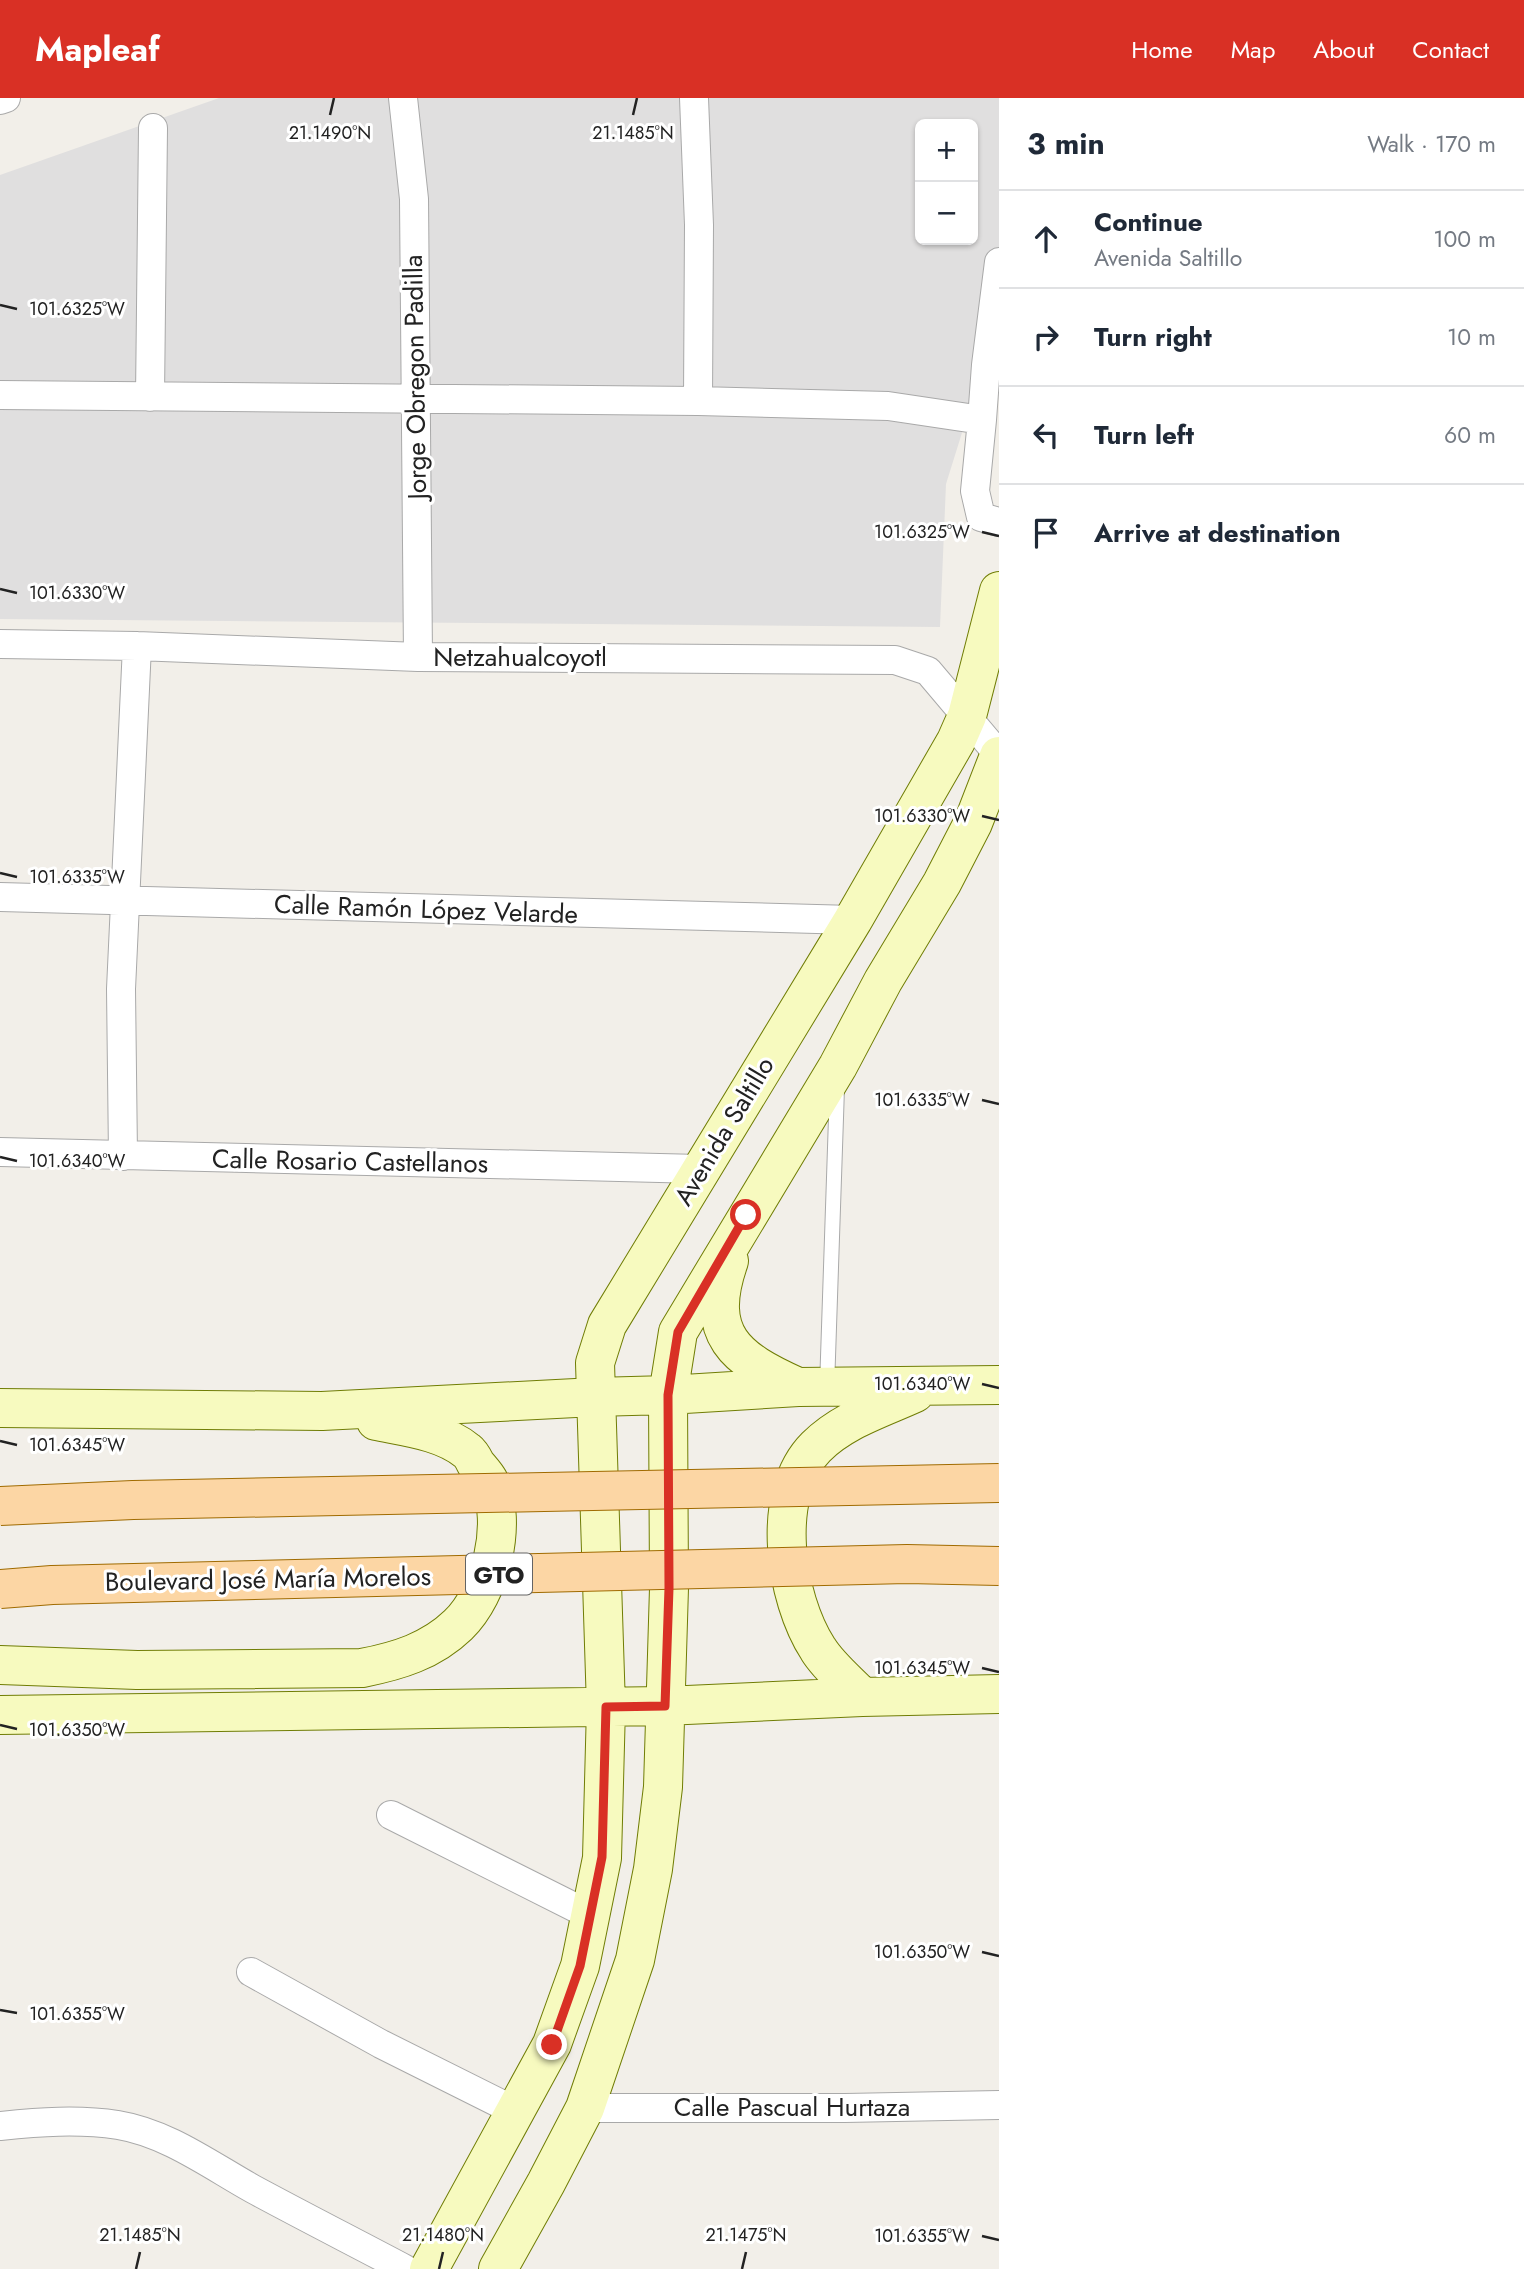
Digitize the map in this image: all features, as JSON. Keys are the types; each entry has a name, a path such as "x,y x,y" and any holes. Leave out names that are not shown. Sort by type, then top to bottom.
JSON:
{"main road":[{"path":"0,1506 133,1500 999,1483"},
{"name":"Boulevard José María Morelos","path":"0,1589 52,1584 852,1565 999,1566"}],"street":[{"path":"0,100 6,98"},
{"name":"Jorge Obregon Padilla","path":"403,98 414,199 418,657"},
{"path":"694,98 699,225 698,401"},
{"path":"150,397 153,128"},
{"path":"999,262 985,365 975,491 981,517 999,522"},
{"path":"0,395 698,401 888,406 982,420"},
{"name":"Avenida Saltillo","path":"429,2269 552,2045 580,1966 602,1857 606,1707 595,1363 607,1325 921,805 956,741 967,716 999,591"},
{"name":"Netzahualcoyotl","path":"0,644 138,646 418,657 895,660 928,671 999,755"},
{"path":"123,1156 121,989 138,646"},
{"path":"498,2269 584,2108 635,1960 641,1934 653,1870 663,1787 669,1588 668,1395 678,1332 838,1066 883,981 942,883 967,835 999,755"},
{"name":"Calle Ramón López Velarde","path":"0,897 852,920"},
{"name":"Calle Rosario Castellanos","path":"0,1152 700,1169"},
{"path":"746,1215 726,1270 720,1298 720,1320 729,1340 759,1369 812,1387"},
{"path":"862,1697 819,1651 805,1624 792,1587 788,1503 797,1475 814,1449 841,1426 932,1385"},
{"path":"0,1408 322,1411 812,1387 999,1385"},
{"path":"0,1665 137,1670 362,1668 393,1662 427,1649 459,1625 480,1591 494,1556 498,1515 489,1481 468,1452 449,1441 423,1431 322,1411"},
{"path":"0,1715 665,1706 999,1694"},
{"path":"391,1815 590,1915"},
{"path":"251,1972 381,2044 514,2111"},
{"name":"Calle Pascual Hurtaza","path":"584,2108 999,2105"},
{"path":"0,2126 88,2122 120,2125 154,2136 206,2161 405,2269"}],"lane":[{"path":"812,1387 838,1066"}],"shaded area":[{"path":"219,98 999,98 999,314 946,484 940,627 0,619 0,175"}],"route":[{"path":"552,2045 580,1966 602,1857 606,1707 665,1706 669,1588 668,1395 678,1332 746,1215"}]}
